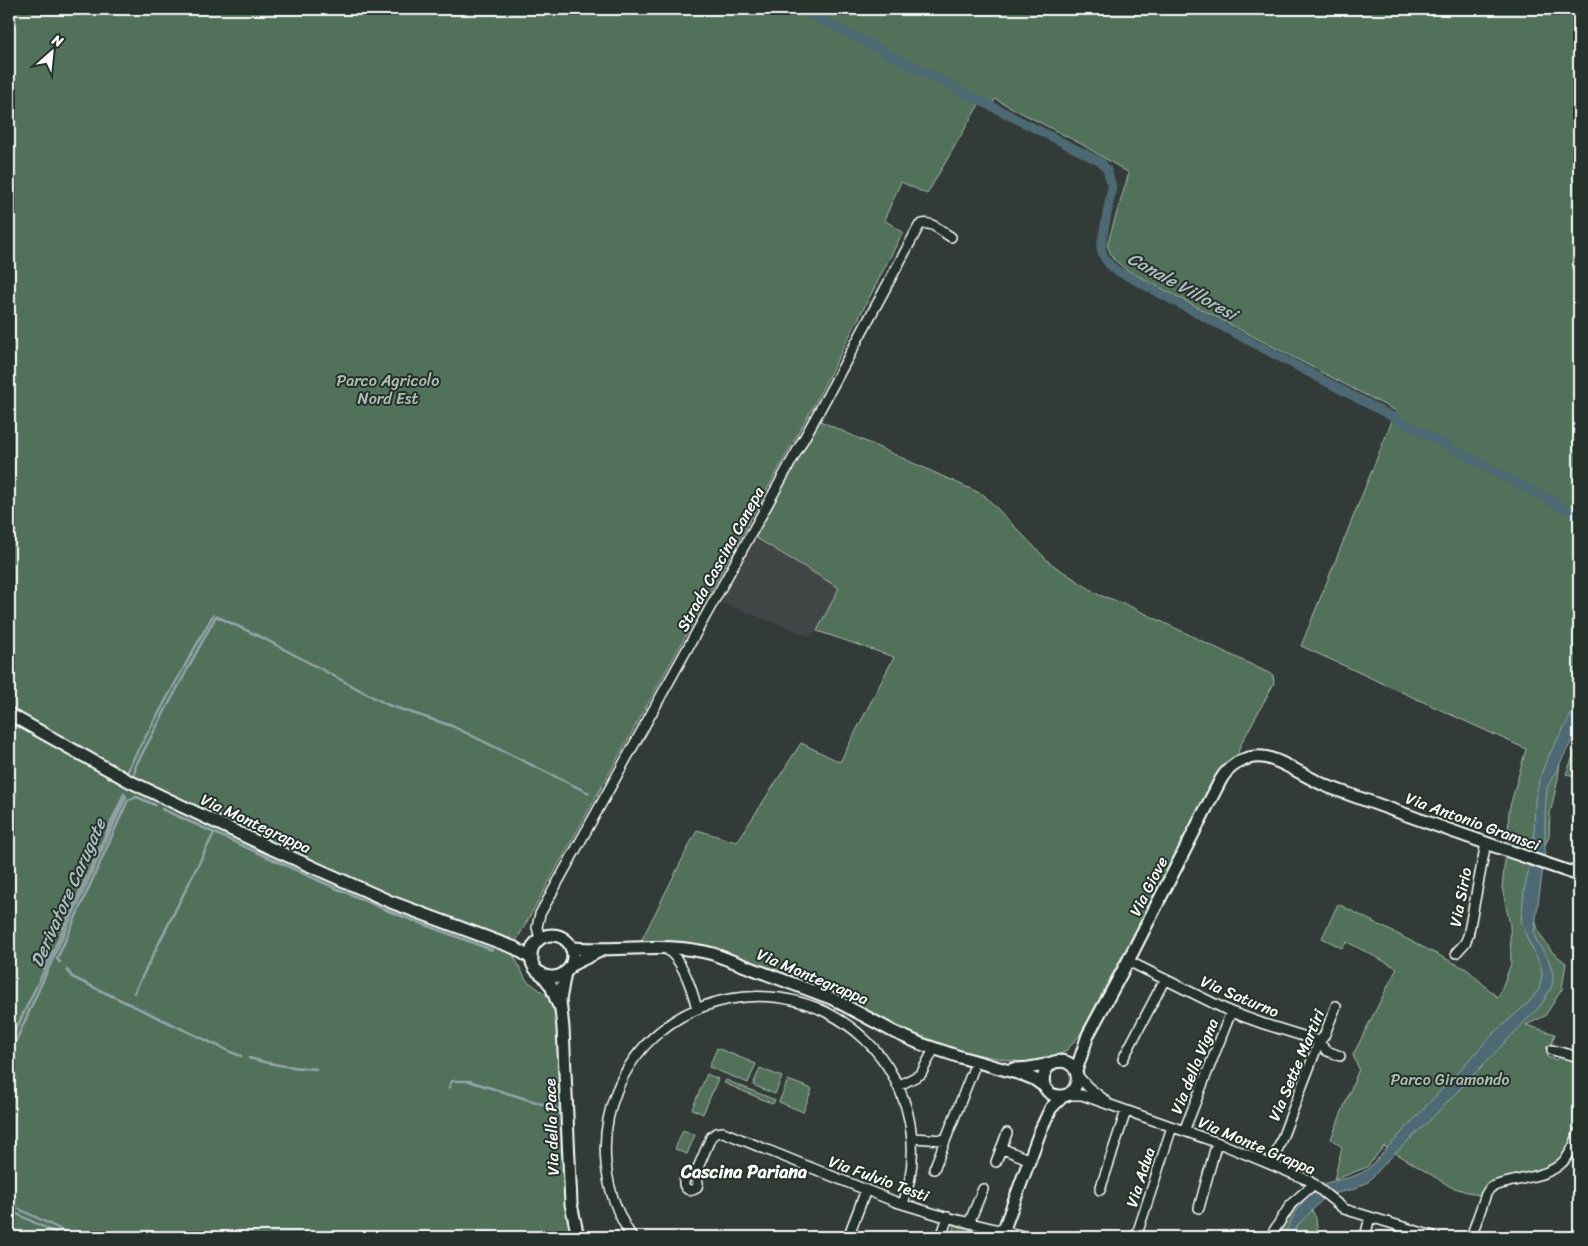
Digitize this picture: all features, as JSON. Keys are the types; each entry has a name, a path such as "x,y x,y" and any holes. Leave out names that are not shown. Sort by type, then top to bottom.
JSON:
{"street":[{"name":"Strada Cascina Canepa","path":"538,941 537,920 540,914 817,415 919,226 923,223 928,223 951,237"},
{"name":"Via Montegrappa","path":"9,714 129,781 268,847 391,902 500,942 532,959"},
{"name":"Via Antonio Gramsci","path":"1245,760 1261,757 1271,759 1322,784 1579,875"},
{"name":"Via Giove","path":"1077,1073 1088,1035 1220,782 1227,771 1245,760"},
{"name":"Via Sirio","path":"1456,953 1465,943 1468,936 1486,842"},
{"path":"547,936 557,936 566,941 571,948 573,957 568,969 558,976 551,977 541,973 535,967 532,952 538,941 547,936"},
{"name":"Via Montegrappa","path":"500,942 517,944 538,941"},
{"name":"Via Montegrappa","path":"571,948 665,948 708,952 836,1001 900,1035 934,1049 1029,1077 1046,1088"},
{"path":"665,948 677,959 684,972 697,1009"},
{"name":"Via Montegrappa","path":"568,969 604,949"},
{"name":"Via Saturno","path":"1128,961 1231,1012 1319,1042 1328,1051 1340,1056"},
{"name":"Via della Pace","path":"568,969 561,992 571,1204 578,1237"},
{"name":"Via della Pace","path":"541,973 551,986 562,1016"},
{"path":"1123,1059 1165,979"},
{"path":"632,1237 616,1209 610,1192 606,1170 605,1138 610,1111 621,1080 644,1047 669,1025 697,1009 743,997 760,996 787,999 816,1008 840,1020 864,1039 885,1062 898,1086 907,1110 912,1138 911,1175 903,1204"},
{"name":"Via Sette Martiri","path":"1272,1164 1319,1042 1324,1036 1336,1006"},
{"name":"Via della Vigna","path":"1184,1131 1231,1012"},
{"name":"Via Giove","path":"1057,1062 1074,1051 1088,1035"},
{"path":"898,1086 921,1074 934,1049"},
{"path":"1552,1050 1579,1057"},
{"name":"Via Montegrappa","path":"1001,1069 1034,1068 1057,1062"},
{"path":"1002,1234 1041,1129 1047,1106 1043,1075 1049,1065 1057,1062 1070,1064 1077,1073 1077,1084 1075,1088 1051,1108 1041,1129"},
{"path":"934,1168 973,1070"},
{"name":"Via Monte Grappa","path":"1077,1073 1088,1087 1121,1110"},
{"path":"1046,1088 1056,1095 1065,1095"},
{"name":"Via Monte Grappa","path":"1065,1095 1082,1095 1217,1142 1272,1164 1314,1184 1344,1209 1436,1237"},
{"path":"1100,1190 1121,1110"},
{"name":"Via Adua","path":"1136,1237 1172,1127"},
{"name":"Via Fulvio Testi","path":"694,1177 711,1138 720,1132 903,1204 1002,1234 1027,1237"},
{"path":"1471,1237 1490,1188 1539,1175 1558,1167 1571,1151 1579,1132"},
{"path":"996,1162 1007,1133"},
{"path":"912,1138 945,1140"},
{"path":"1199,1208 1217,1142"},
{"path":"1001,1148 1030,1160"},
{"path":"1270,1237 1291,1204 1314,1184"},
{"path":"970,1223 983,1189"},
{"path":"848,1237 866,1190"},
{"path":"941,1237 948,1217"},
{"path":"1365,1237 1370,1217"}],"shaded area":[{"path":"753,536 839,588 812,637 717,601"}],"green space":[{"name":"Parco Agricolo Nord Est","path":"9,9 1579,9 1579,724 1561,754 1558,779 1550,814 1549,836 1533,873 1533,912 1539,933 1552,952 1566,963 1562,989 1545,1016 1526,1025 1555,1034 1547,1057 1556,1060 1560,1055 1579,1061 1578,1121 1568,1148 1560,1159 1547,1168 1490,1183 1481,1196 1451,1187 1384,1146 1367,1167 1334,1180 1342,1147 1331,1139 1359,1069 1353,1055 1397,968 1347,942 1342,948 1322,938 1338,904 1468,970 1498,998 1511,964 1510,925 1502,887 1509,810 1526,749 1301,646 1396,411 1128,271 1113,259 1107,245 1129,173 1083,145 995,99 991,106 981,101 927,194 901,182 884,220 903,232 814,405 510,952 526,980 555,1001 561,1033 568,1222 572,1237 9,1237"},
{"path":"818,420 984,495 1050,563 1099,595 1123,603 1273,675 1274,683 1240,746 1237,756 1221,769 1080,1035 1065,1052 1036,1062 1013,1061 965,1052 892,1025 839,996 704,945 641,941 697,830 737,842 801,743 840,762 894,657 817,631 839,588 753,536"},
{"path":"1579,742 1579,777 1566,774"},
{"path":"717,1048 756,1064 748,1083 709,1067"},
{"path":"760,1068 782,1077 775,1094 753,1085"},
{"path":"707,1074 718,1079 703,1114 692,1109"},
{"path":"726,1080 775,1100 773,1104 724,1083"},
{"path":"788,1080 812,1089 803,1112 779,1102"},
{"path":"683,1130 695,1135 687,1154 675,1149"},
{"path":"1307,1201 1316,1218 1318,1237 1276,1237 1298,1205"},
{"path":"954,1225 991,1235 991,1237 951,1237"}],"water":[{"path":"1579,700 1579,727 1547,788 1545,853 1534,933 1537,942 1549,960 1553,974 1552,986 1541,1005 1368,1182 1355,1189 1325,1197 1298,1225 1291,1237 1283,1237 1299,1207 1310,1193 1323,1184 1352,1177 1368,1169 1494,1033 1529,1002 1539,989 1542,975 1541,966 1527,938 1521,920 1524,892 1534,843 1535,799 1540,777 1548,757"}],"waterway":[{"name":"Canale Villoresi","path":"800,9 1101,162 1107,170 1112,187 1101,246 1106,260 1116,270 1579,516"},
{"path":"128,772 130,765 213,615"},
{"path":"134,775 136,765 216,616 263,638 388,705 452,726 589,793"},
{"name":"Derivatore Carugate","path":"9,1043 44,971 124,794"},
{"name":"Derivatore Carugate","path":"9,1056 126,796"},
{"name":"Derivatore Carugate","path":"60,962 57,959 128,800 137,797 155,805"},
{"path":"162,809 391,912 492,950"},
{"path":"134,993 214,833"},
{"path":"67,970 72,977 241,1056"},
{"path":"249,1058 282,1066 316,1069"},
{"path":"449,1088 453,1081 469,1081 561,1110"},
{"path":"9,1204 76,1237"},
{"path":"9,1210 64,1237"}],"district":[{"name":"Cascina Pariana","path":"744,1172"}],"park label":[{"name":"Parco Giramondo","path":"1450,1079"}]}
